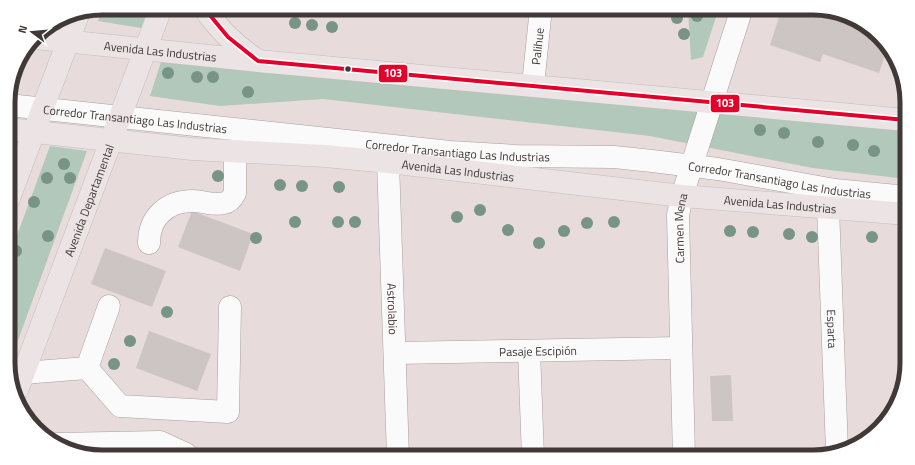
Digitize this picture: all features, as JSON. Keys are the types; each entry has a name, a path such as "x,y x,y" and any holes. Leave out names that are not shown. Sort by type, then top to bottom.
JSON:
{"main road":[{"name":"Avenida Departamental","path":"20,383 158,15"},
{"path":"209,15 230,40 258,61"},
{"path":"15,183 76,19"},
{"name":"Avenida Las Industrias","path":"52,40 258,61 711,101 900,119"},
{"name":"Avenida Las Industrias","path":"15,130 192,149 325,156 388,162 682,196 900,213"}],"street":[{"name":"Palihue","path":"533,85 540,15"},
{"name":"Carmen Mena","path":"684,450 678,215 682,196 711,101 740,15"},
{"name":"Corredor Transantiago Las Industrias","path":"15,97 45,104"},
{"name":"Corredor Transantiago Las Industrias","path":"15,105 45,104 122,112 450,152 516,156 693,160 900,187"},
{"path":"149,243 150,228 153,221 166,209 175,204 194,201 224,203 232,198 235,193 236,151"},
{"name":"Corredor Transantiago Las Industrias","path":"693,160 835,190 900,196"},
{"name":"Astrolabio","path":"388,162 398,450"},
{"name":"Esparta","path":"828,207 837,446"},
{"path":"87,368 109,306"},
{"path":"87,368 120,406 228,412 230,307"},
{"name":"Pasaje Escipión","path":"395,353 681,348"},
{"path":"529,351 534,450"},
{"path":"20,383 87,368"},
{"path":"71,444 160,442 177,450"}],"green space":[{"path":"100,15 146,15 141,28 98,21"},
{"path":"688,15 717,15 703,57 691,60"},
{"path":"28,57 18,87 17,87 18,79"},
{"path":"162,59 900,127 900,178 813,168 650,136 323,99 220,106 150,96"},
{"path":"50,146 87,151 15,349 15,241"}],"building":[{"path":"780,15 813,15 836,18 851,24 875,40 885,55 879,73 823,54 820,62 770,45"},
{"path":"192,211 253,234 240,271 178,247"},
{"path":"105,248 166,271 152,307 91,284"},
{"path":"149,331 211,354 197,391 136,368"},
{"path":"731,375 733,421 712,421 710,376"}],"transit line":[{"name":"103","path":"210,15 228,37 258,61 900,119"}]}
